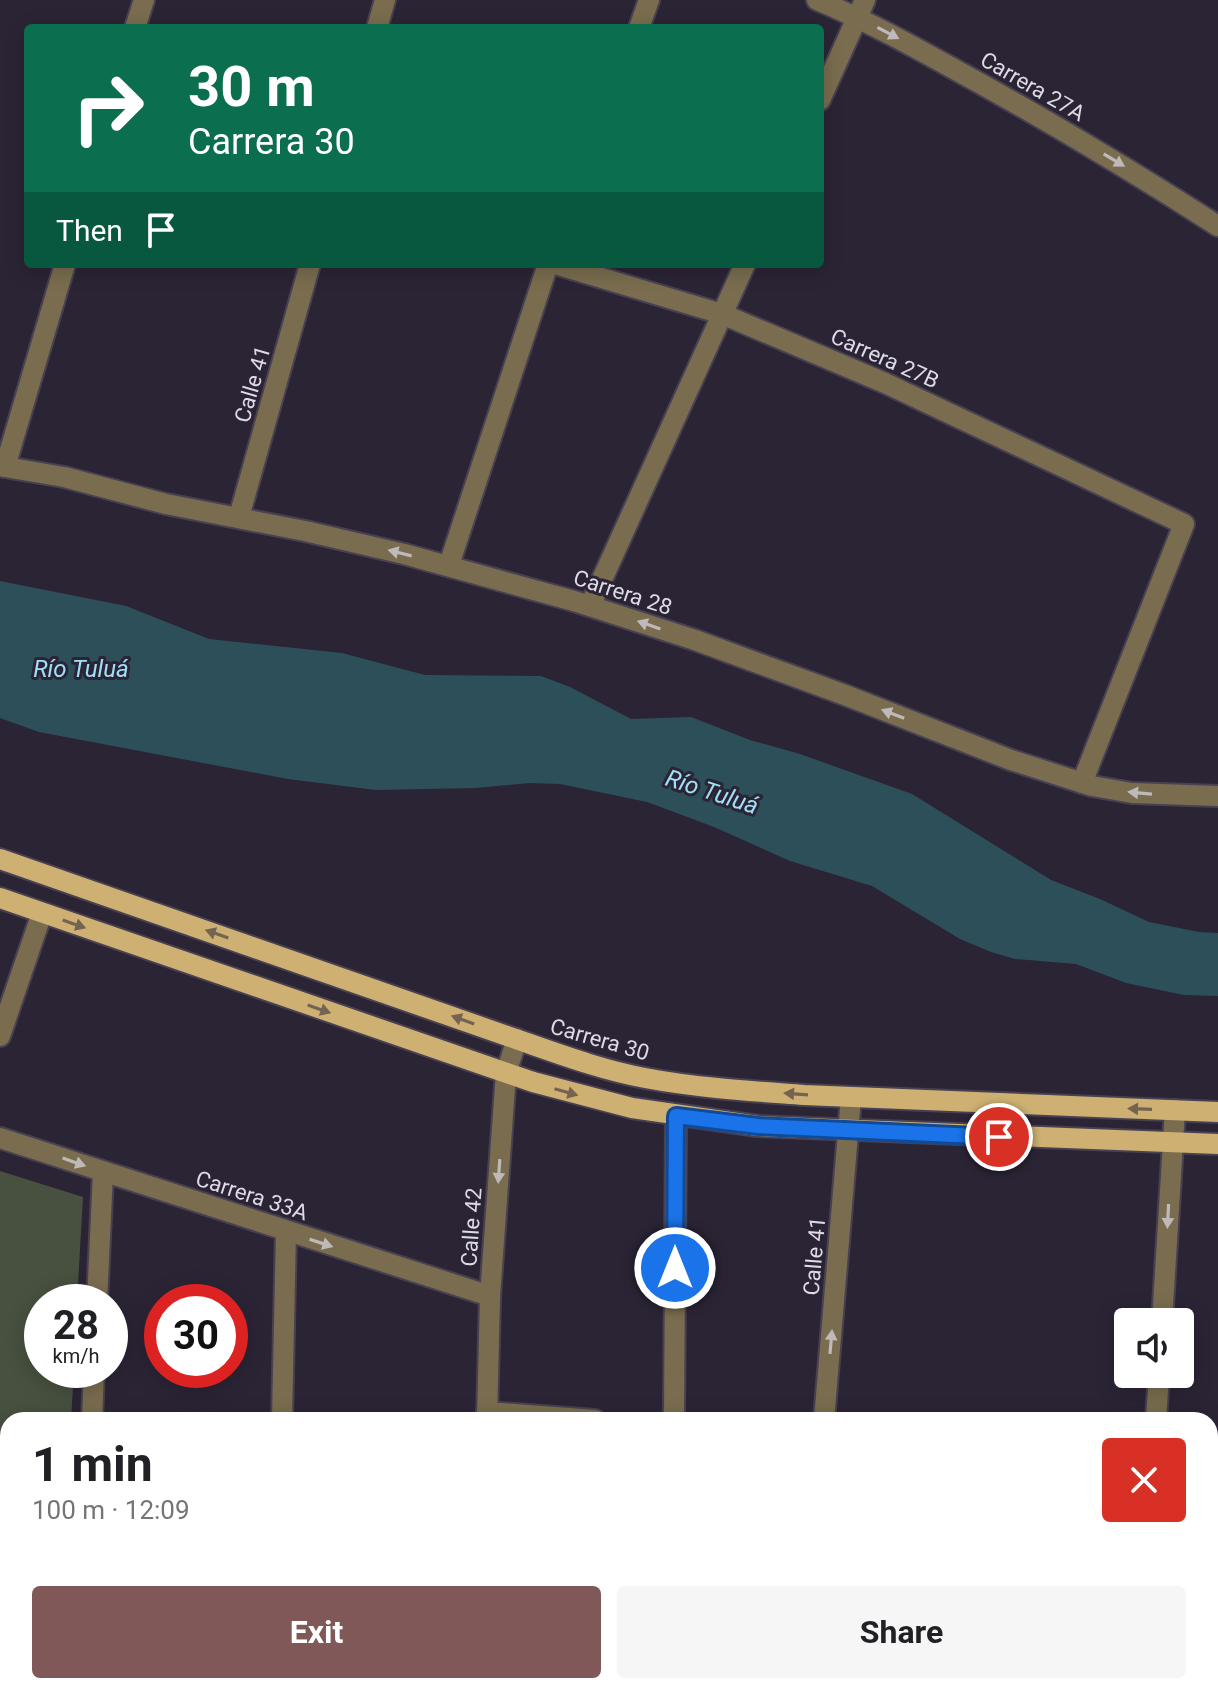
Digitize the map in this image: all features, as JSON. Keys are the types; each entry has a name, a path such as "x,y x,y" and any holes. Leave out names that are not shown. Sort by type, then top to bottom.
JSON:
{"main road":[{"name":"Carrera 30","path":"0,859 591,1065 644,1078 749,1091 1218,1112"},
{"path":"23,867 6,900 589,1099 676,1116 758,1126 1218,1144"}],"street":[{"path":"136,24 144,0"},
{"path":"378,24 385,0"},
{"path":"640,24 649,0"},
{"name":"Carrera 27A","path":"817,0 862,8 1123,165 1218,226"},
{"path":"824,91 862,8"},
{"path":"3,467 64,268"},
{"name":"Calle 41","path":"239,517 309,268"},
{"path":"449,565 547,268"},
{"name":"Carrera 27B","path":"568,268 722,314 885,383 1184,524 1082,783"},
{"path":"590,606 743,268"},
{"name":"Carrera 28","path":"3,467 64,477 166,504 239,517 449,565 590,606 709,645 1011,760 1082,783 1132,793 1218,796"},
{"path":"0,1036 42,913"},
{"name":"Calle 42","path":"487,1412 490,1296 506,1073 517,1039"},
{"name":"Calle 41","path":"825,1412 851,1097"},
{"path":"1163,1308 1175,1110"},
{"path":"674,1412 676,1116"},
{"name":"Carrera 33A","path":"0,1138 490,1296"},
{"path":"98,1284 103,1172"},
{"path":"282,1412 286,1231"},
{"path":"92,1412 93,1388"},
{"path":"1157,1412 1158,1388"}],"green space":[{"path":"0,1171 83,1197 78,1284 24,1284 24,1388 73,1388 71,1412 0,1412"}],"water":[{"name":"Río Tuluá","path":"0,581 126,606 209,639 342,653 425,675 541,676 570,687 631,719 691,717 750,740 800,754 912,794 1051,880 1149,922 1218,933 1218,996 1184,995 1126,983 1076,964 1015,959 991,952 960,939 872,886 790,861 714,827 647,802 560,784 376,790 288,779 39,732 0,718"}],"route":[{"path":"675,1268 676,1116 758,1126 999,1137"}]}
